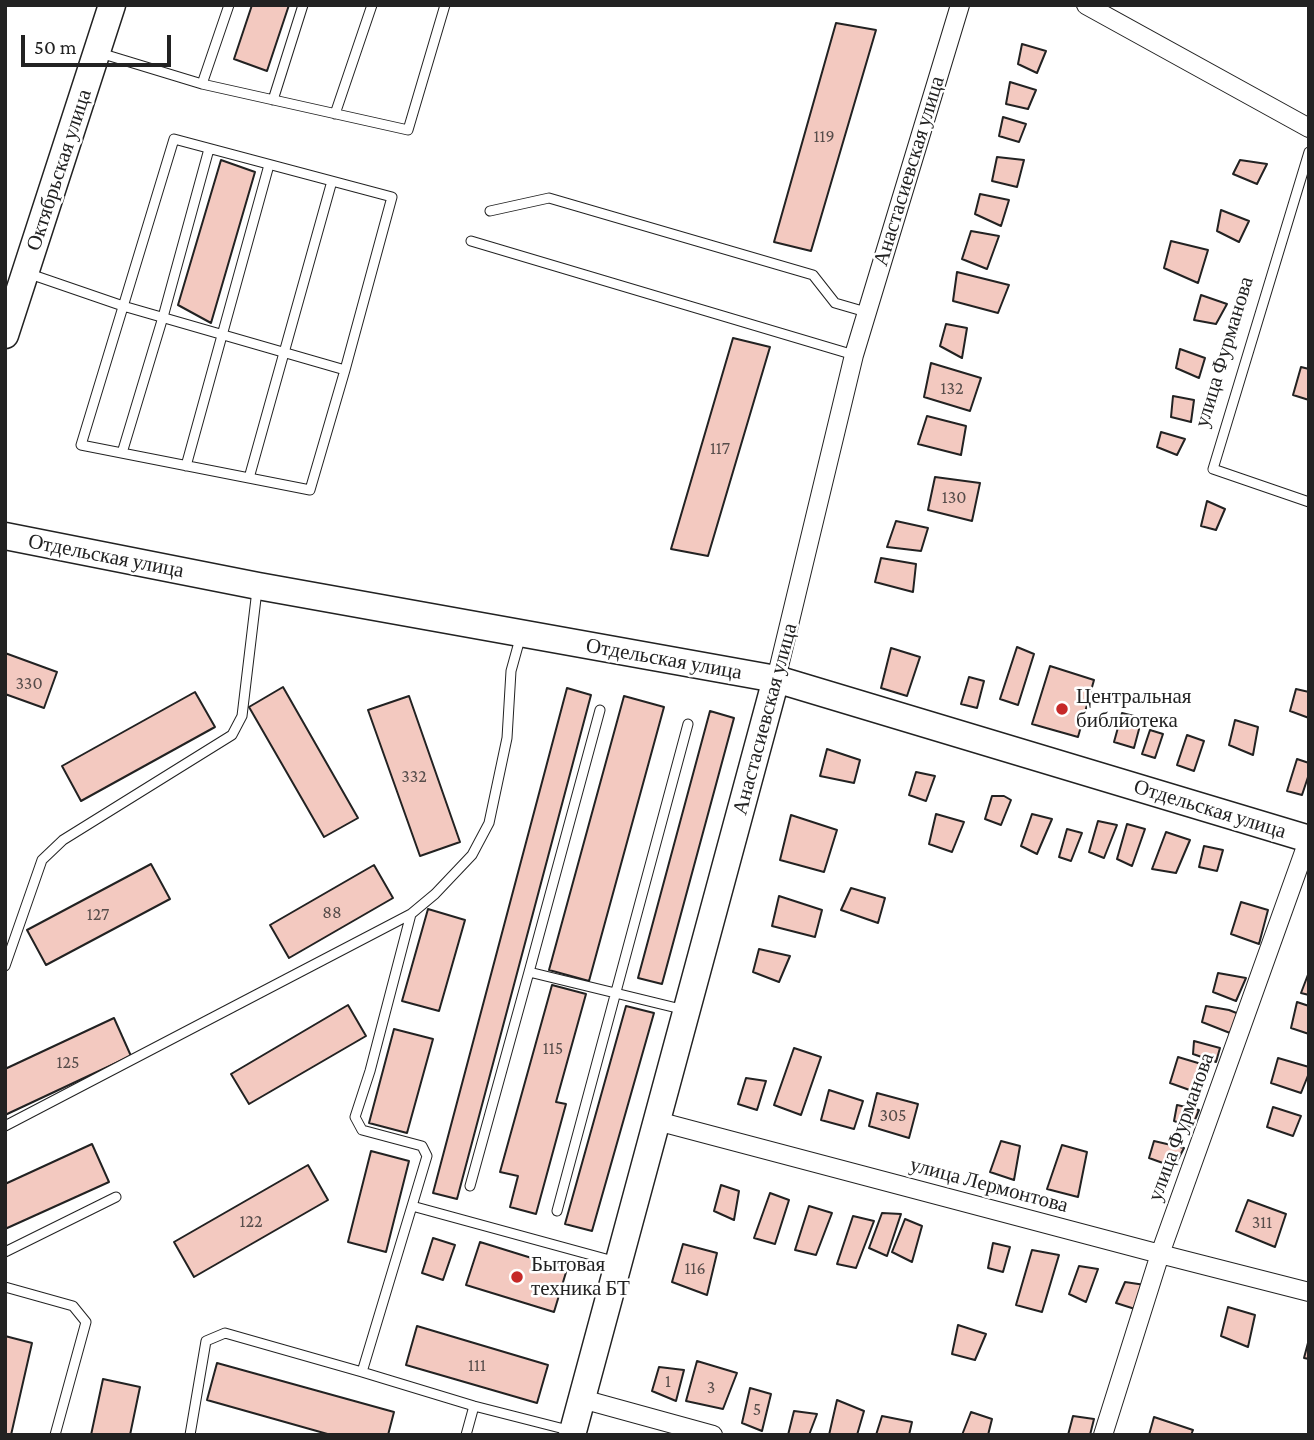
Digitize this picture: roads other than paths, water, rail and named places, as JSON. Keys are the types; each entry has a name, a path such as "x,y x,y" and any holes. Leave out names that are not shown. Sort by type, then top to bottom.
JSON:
{"street":[{"name":"Октябрьская улица","path":"5,335 112,5"},
{"name":"Анастасиевская улица","path":"573,1433 776,679 854,355 960,5"},
{"path":"1086,5 1309,128"},
{"name":"Отдельская улица","path":"5,536 258,586 776,679 1309,838"},
{"name":"улица Фурманова","path":"1103,1435 1160,1254 1309,838"},
{"name":"улица Лермонтова","path":"657,1121 1309,1292"},
{"path":"582,1399 713,1435"}],"lane":[{"path":"202,84 229,5"},
{"path":"273,100 303,5"},
{"path":"335,114 372,5"},
{"path":"98,52 202,84 408,130 445,5"},
{"path":"174,139 269,165 392,197 310,490 81,445 174,139"},
{"path":"122,453 209,149"},
{"name":"улица Фурманова","path":"1309,152 1213,469 1309,502"},
{"path":"186,466 269,165"},
{"path":"249,478 332,181"},
{"path":"490,211 549,198 813,275 835,303 866,312"},
{"path":"471,241 854,355"},
{"path":"25,272 123,306 345,370"},
{"path":"5,965 42,860 64,840 232,735 242,716 258,586"},
{"path":"5,1126 411,914 435,894 472,855 489,823 508,738 511,671 522,633"},
{"path":"470,1186 600,710"},
{"path":"556,1212 688,724"},
{"path":"362,1372 427,1156 422,1146 362,1130 355,1117 370,1071 411,914"},
{"path":"529,972 687,1010"},
{"path":"5,1252 116,1197"},
{"path":"412,1206 619,1262"},
{"path":"5,1287 74,1306 86,1322 55,1435"},
{"path":"190,1435 206,1341 225,1333 573,1433"},
{"path":"466,1435 474,1406"}],"place":[{"name":"Центральная библиотека","path":"1062,709"},
{"name":"Бытовая техника БТ","path":"517,1277"}]}
